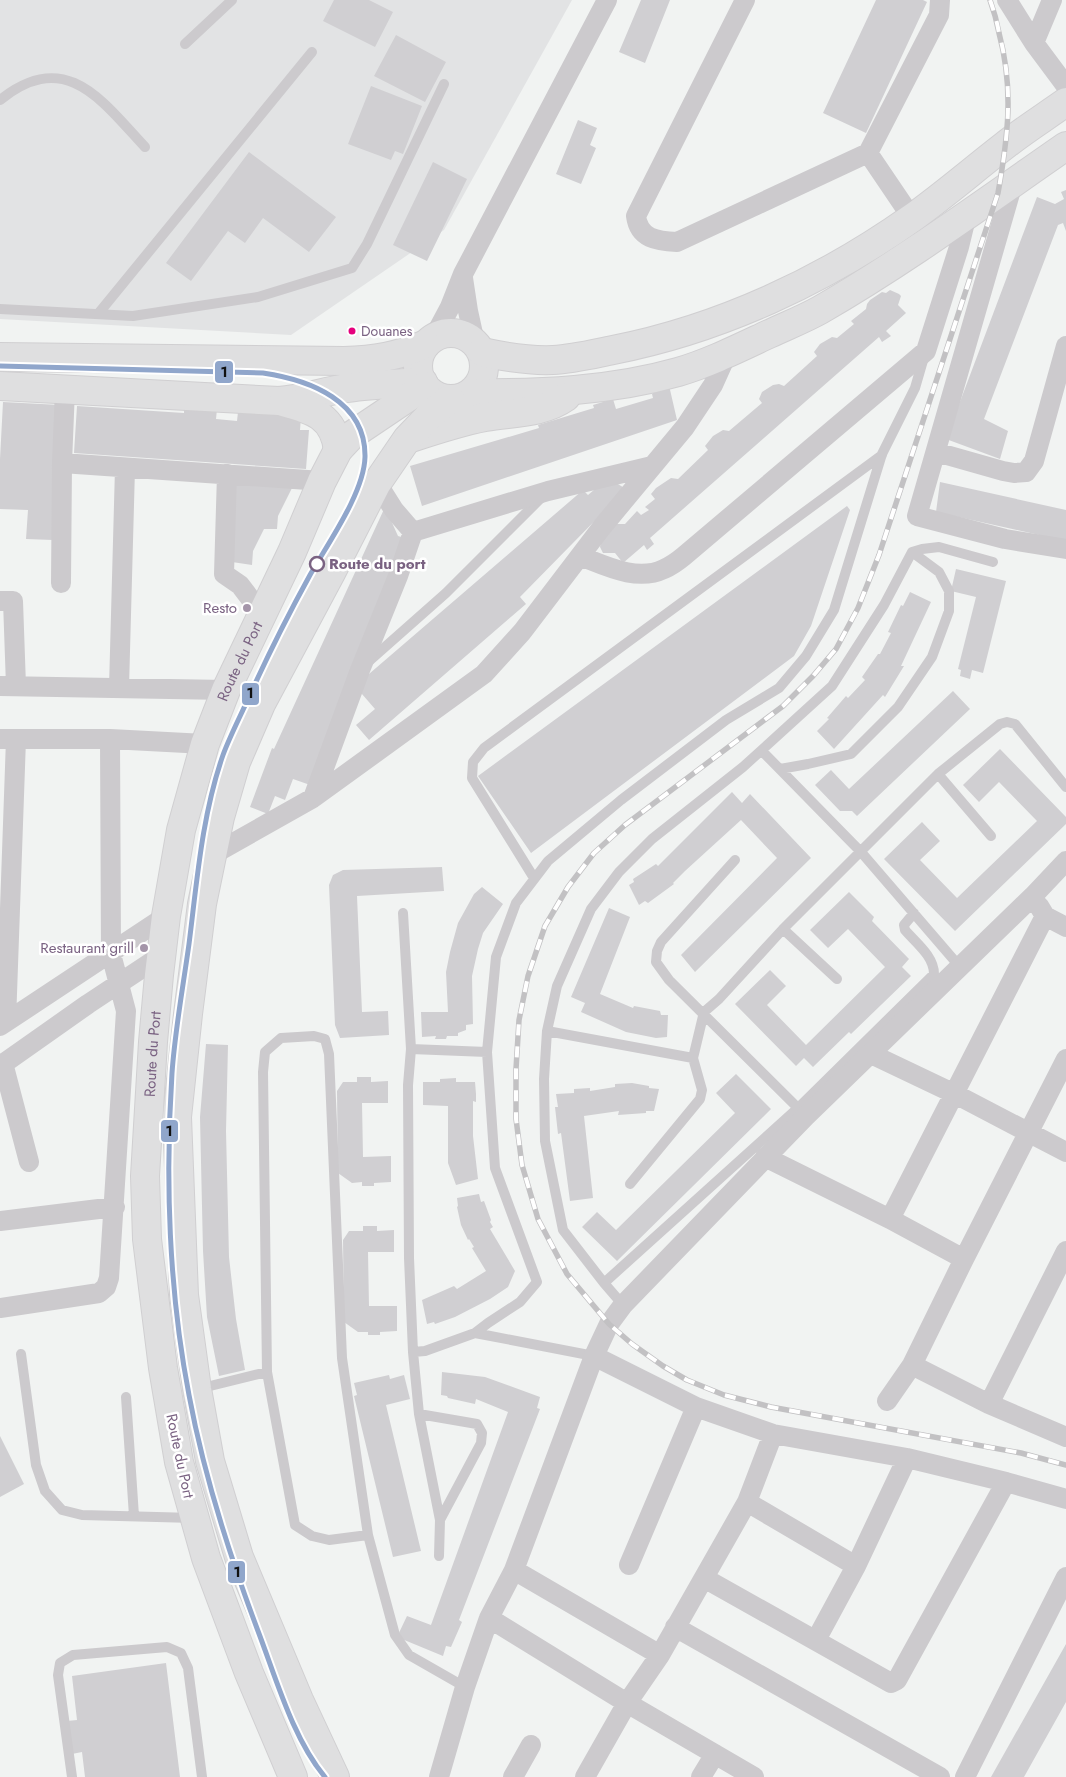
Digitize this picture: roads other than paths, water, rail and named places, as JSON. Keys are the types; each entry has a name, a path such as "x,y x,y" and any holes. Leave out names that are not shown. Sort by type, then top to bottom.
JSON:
{"main road":[{"path":"0,357 362,360 391,357 445,333 467,336 479,347 505,357 529,360 577,357 645,344 746,310 790,291 830,270 912,218 1006,144 1066,102"},
{"path":"430,341 421,353 418,363 419,373 424,384 432,393 440,397 577,390 678,372 727,354 819,310 905,257 1066,146"},
{"path":"460,397 479,385 484,374 485,363 479,347"},
{"path":"0,386 279,401 294,400 351,387 424,384"},
{"name":"Route du Port","path":"293,1777 246,1665 206,1558 179,1462 163,1368 147,1239 145,1176 153,1042 166,916 181,830 205,744 226,690 338,450 352,435 424,384"},
{"path":"407,439 454,424 486,417 531,412 554,405 577,390"},
{"path":"460,397 469,407 486,417"},
{"name":"Route du Port","path":"335,1777 299,1700 239,1557 210,1461 197,1389 184,1295 177,1116 202,904 228,789 248,734 261,704 377,483 407,439 430,415 460,397"},
{"path":"279,401 306,408 324,418 335,434 338,450"}],"street":[{"path":"430,341 450,307 463,274 607,0"},
{"path":"745,0 636,216 638,226 645,234 659,241 677,242 868,153 939,15 940,0"},
{"path":"1007,0 1034,43 1066,86"},
{"path":"1034,43 1052,0"},
{"path":"868,153 912,218"},
{"path":"1013,183 918,516 1005,539 1066,549"},
{"path":"580,556 616,571 639,574 664,570 684,556 926,351 959,247 967,214"},
{"path":"463,274 468,311 479,347"},
{"path":"936,452 1003,471 1014,473 1026,472 1034,461 1066,346"},
{"path":"212,855 312,798 484,674 522,632 602,527 685,426 709,392 727,354"},
{"path":"60,583 65,389"},
{"path":"62,463 322,481"},
{"path":"413,532 548,491 652,466"},
{"path":"119,688 125,468"},
{"path":"227,474 224,574 240,585 262,614"},
{"path":"377,483 394,510 413,532"},
{"path":"312,798 398,576 413,532"},
{"path":"0,601 13,601 8,686 226,690"},
{"path":"3,1024 8,740 110,740 205,744"},
{"path":"0,1308 99,1293 106,1287 109,1278 126,1011 111,954 110,740"},
{"path":"439,1777 465,1687 489,1618 514,1570 594,1356 609,1324 623,1304 766,1157 802,1112 871,1054 1033,896 1066,861"},
{"path":"1033,896 1045,916 1066,927"},
{"path":"3,1024 166,916"},
{"path":"890,1219 1045,916"},
{"path":"29,1162 2,1064 162,954"},
{"path":"871,1054 955,1094 1066,1152"},
{"path":"887,1401 912,1365 1066,1059"},
{"path":"766,1157 890,1219 964,1259"},
{"path":"0,1221 115,1207"},
{"path":"989,1404 1066,1251"},
{"path":"594,1356 696,1407 773,1434 907,1458 1066,1499"},
{"path":"912,1365 989,1404 1066,1437"},
{"path":"628,1565 696,1407"},
{"path":"585,1777 627,1703 660,1654 747,1502 773,1434"},
{"path":"816,1640 856,1566 907,1458"},
{"path":"704,1578 891,1682 898,1680 1006,1482"},
{"path":"747,1502 856,1566"},
{"path":"514,1570 660,1654"},
{"path":"965,1777 1066,1577"},
{"path":"489,1618 627,1703 754,1777"},
{"path":"675,1627 940,1777"},
{"path":"513,1777 531,1745"},
{"path":"702,1777 715,1754"}],"lane":[{"path":"185,44 232,0"},
{"path":"98,314 312,52"},
{"path":"0,100 24,84 38,79 68,80 94,93 146,147"},
{"path":"0,309 133,316 258,297 352,268 367,244 444,84"},
{"path":"414,1352 425,1351 475,1333 488,1322 520,1302 537,1282 495,1168 486,1052 496,957 516,903 548,861 621,800 726,720 779,688 806,656 834,610 882,454 915,388 926,351"},
{"path":"534,878 472,778 473,762 478,755 484,748 882,454"},
{"path":"360,670 446,592 548,491"},
{"path":"623,1304 604,1283 563,1230 545,1141 544,1079 547,1031 557,986 591,909 619,872 652,839 762,751 832,686 884,605 912,552 940,547 993,562"},
{"path":"780,769 851,754 898,707 932,657 949,611 949,591 939,572 912,552"},
{"path":"630,1184 700,1099 702,1090 693,1058 704,1012 719,999 783,929 938,774 1000,724 1008,722 1015,724 1066,787"},
{"path":"762,751 861,852 960,967"},
{"path":"938,774 990,836"},
{"path":"735,860 661,942 657,951 656,962 669,980 704,1012 802,1112"},
{"path":"403,913 411,1049 408,1085 409,1258 414,1352 419,1414 440,1520 438,1556"},
{"path":"604,1283 802,1112 934,974 934,966 928,956 905,930 904,925 914,913"},
{"path":"783,929 837,979"},
{"path":"547,1031 693,1058"},
{"path":"368,1535 330,1540 312,1536 295,1525 267,1372 263,1082 265,1052 281,1038 314,1036 325,1039 330,1054 342,1358 368,1535 395,1635 409,1655 465,1687"},
{"path":"411,1049 486,1052"},
{"path":"475,1333 594,1356"},
{"path":"21,1354 36,1465 45,1491 62,1510 82,1515 195,1518"},
{"path":"197,1389 267,1372"},
{"path":"126,1397 134,1516"},
{"path":"419,1414 478,1424 482,1433 480,1443 440,1520"},
{"path":"72,1777 58,1675 60,1663 73,1654 167,1647 181,1653 188,1668 202,1777"}],"railway":[{"path":"990,0 1004,54 1008,93 1007,133 998,193 879,555 858,608 836,649 813,676 783,706 625,825 594,853 568,887 545,926 528,976 519,1020 516,1069 516,1119 522,1165 538,1219 567,1274 609,1324 632,1344 663,1366 687,1380 724,1395 771,1407 1021,1453 1066,1465"}],"place":[{"name":"Douanes","path":"352,331"},
{"name":"Route du port","path":"317,564"},
{"name":"Resto","path":"247,608"},
{"name":"Restaurant grill","path":"144,948"}]}
